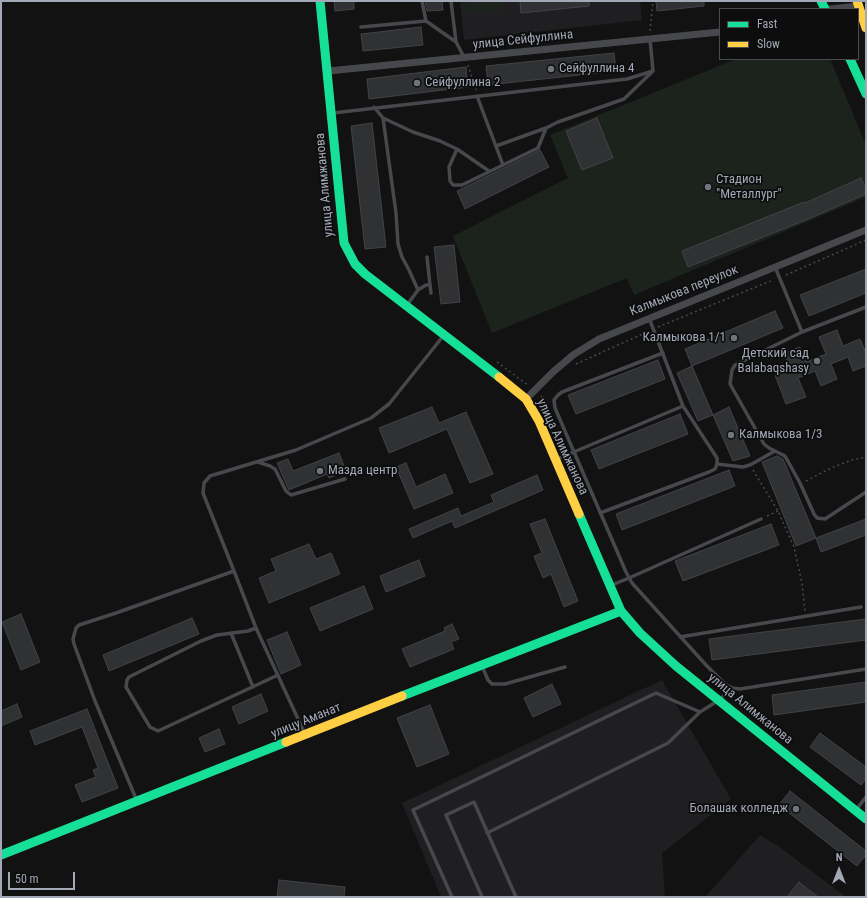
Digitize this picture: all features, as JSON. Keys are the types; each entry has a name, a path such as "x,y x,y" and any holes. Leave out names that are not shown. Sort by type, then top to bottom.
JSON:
{"street":[{"name":"улица Алимжанова","path":"320,1 344,243 355,264 365,274 514,388 526,399 539,421 622,611 640,633 676,666 866,819"},
{"path":"835,8 858,3 866,28"},
{"name":"улица Сейфуллина","path":"328,71 719,32"},
{"path":"851,60 863,82 866,94"},
{"name":"Калмыкова переулок","path":"526,399 553,372 573,355 598,339 866,230"},
{"name":"улицу Аманат","path":"1,855 622,611"}],"lane":[{"path":"422,1 426,21"},
{"path":"451,1 456,42 464,58"},
{"path":"361,26 426,21 456,42"},
{"path":"650,39 653,71"},
{"path":"332,113 627,79 653,71"},
{"path":"496,146 624,99 653,71"},
{"path":"477,96 503,164"},
{"path":"374,107 383,118 457,149 489,171"},
{"path":"383,118 396,213 398,244 402,257 418,290"},
{"path":"457,149 449,167 450,181 453,185 462,185 538,148 546,128"},
{"path":"427,257 431,293"},
{"path":"775,267 802,332"},
{"path":"406,306 418,290 430,284"},
{"path":"866,307 802,332 736,364 730,376 730,384 764,444 785,456 817,518 825,520 866,492"},
{"path":"600,513 709,472 715,469 717,464 717,458 683,406 649,318"},
{"path":"305,736 256,628 203,493 205,480 210,476 296,450 371,418 389,404 444,335"},
{"path":"663,353 558,394 554,400 555,408 629,578 638,591 706,665 725,684 732,688 740,689 866,669"},
{"path":"555,460 683,406"},
{"path":"717,464 743,467 750,465 775,451"},
{"path":"257,461 274,469 286,491 292,495 345,479"},
{"path":"611,586 761,520"},
{"path":"137,802 95,701 74,644 73,639 76,628 79,625 234,571"},
{"path":"680,637 861,607"},
{"path":"256,628 248,631 217,635 201,641 129,677 126,680 126,687 150,727 158,731 278,675"},
{"path":"231,633 253,687"},
{"path":"482,665 488,680 492,684 505,684 565,667"},
{"path":"488,833 668,743 700,712 719,700 732,688"},
{"path":"452,897 413,810 656,693 700,712"},
{"path":"856,811 866,797"},
{"path":"482,897 446,815 474,802 516,897"}],"path":[{"path":"650,39 653,1"},
{"path":"464,58 469,68 477,96"},
{"path":"571,366 654,329 780,278 866,240"},
{"path":"800,484 831,468 852,460 866,457"},
{"path":"750,465 778,511 794,547 802,583 805,616"},
{"path":"761,520 778,511"}],"shaded area":[{"path":"460,1 640,1 642,20 464,40"},
{"path":"467,1 503,1 504,11 469,14"},
{"name":"Стадион \"Металлург\"","path":"734,60 830,60 866,145 866,197 634,295 627,278 492,333 453,236 568,178 550,135"},
{"path":"662,680 731,799 662,853 665,897 441,897 402,803"},
{"path":"760,835 781,848 846,897 705,897"}],"building":[{"path":"334,1 354,1 354,9 335,11"},
{"path":"425,1 442,1 443,10 427,11"},
{"path":"520,1 589,1 589,6 521,13"},
{"path":"656,1 704,1 704,6 657,11"},
{"path":"421,27 423,45 363,51 361,34"},
{"name":"Сейфуллина 4","path":"614,53 616,71 488,85 486,66"},
{"name":"Сейфуллина 2","path":"466,67 468,87 369,99 367,79"},
{"path":"597,118 613,158 582,170 566,131"},
{"path":"372,123 386,247 365,249 351,126"},
{"path":"540,150 549,167 465,209 457,191"},
{"path":"861,178 866,189 866,194 688,267 682,251 804,202 805,203"},
{"path":"454,245 460,302 441,304 434,247"},
{"path":"866,269 866,293 809,316 800,295"},
{"name":"Калмыкова 1/1","path":"775,311 783,328 692,366 685,349"},
{"path":"837,330 843,346 860,339 866,353 866,366 853,371 848,357 831,364 837,379 821,386 815,371 798,378 806,397 786,404 775,375 791,369 784,353 800,347 806,362 826,354 819,337"},
{"path":"658,360 665,379 576,414 568,395"},
{"path":"692,366 713,415 698,421 677,373"},
{"path":"432,407 439,423 466,412 493,474 470,483 447,429 389,453 379,428"},
{"name":"Калмыкова 1/3","path":"729,407 750,456 733,461 713,415"},
{"path":"680,414 688,434 599,469 591,450"},
{"name":"Мазда центр","path":"339,453 346,471 329,478 327,474 289,490 277,463 288,459 293,471"},
{"path":"777,456 783,459 816,538 796,546 762,462"},
{"path":"406,463 416,487 445,474 453,493 414,509 396,467"},
{"path":"729,470 735,486 622,530 616,514"},
{"path":"537,475 543,490 455,528 452,521 413,538 409,529 458,508 461,516 494,502 491,495"},
{"path":"545,519 578,601 564,607 551,574 543,578 534,556 542,553 530,524"},
{"path":"866,519 866,535 821,552 816,538"},
{"path":"771,524 779,545 683,581 675,561"},
{"path":"309,544 316,559 331,553 340,574 269,603 259,578 276,571 271,559"},
{"path":"419,560 425,576 386,592 380,576"},
{"path":"364,586 373,609 320,631 310,608"},
{"path":"21,614 40,662 21,670 2,622"},
{"path":"192,618 199,634 109,671 103,655"},
{"path":"866,619 866,640 712,660 709,639"},
{"path":"452,624 459,639 451,642 454,649 410,667 402,649 445,631 444,628"},
{"path":"287,632 301,665 281,674 267,640"},
{"path":"866,682 866,702 774,715 772,695"},
{"path":"552,684 561,704 533,717 524,698"},
{"path":"261,694 268,711 239,724 232,707"},
{"path":"17,704 22,717 1,726 1,711"},
{"path":"430,705 449,754 417,767 397,718"},
{"path":"87,709 118,788 82,802 75,785 96,777 93,770 98,768 82,727 35,745 30,731"},
{"path":"219,729 225,744 205,752 199,738"},
{"path":"820,733 866,767 866,779 861,785 810,747"},
{"path":"790,791 866,851 866,855 857,866 779,805"},
{"path":"279,880 345,887 344,897 277,897"},
{"path":"799,882 818,897 787,897"}],"traffic: fast":[{"path":"320,1 344,243 355,264 365,274 499,377"},
{"path":"821,1 824,8"},
{"path":"850,60 866,94"},
{"path":"579,514 621,611 640,633 676,666 866,819"},
{"path":"402,696 621,611"},
{"path":"1,855 286,742"}],"traffic: slow":[{"path":"857,1 866,28"},
{"path":"499,377 526,399 539,421 579,514"},
{"path":"286,742 402,696"}],"place":[{"name":"Сейфуллина 4","path":"551,69"},
{"name":"Сейфуллина 2","path":"417,83"},
{"name":"Стадион \"Металлург\"","path":"708,187"},
{"name":"Калмыкова 1/1","path":"734,338"},
{"name":"Детский сад Balabaqshasy","path":"817,361"},
{"name":"Калмыкова 1/3","path":"731,435"},
{"name":"Мазда центр","path":"320,471"},
{"name":"Болашак колледж","path":"796,809"}]}
